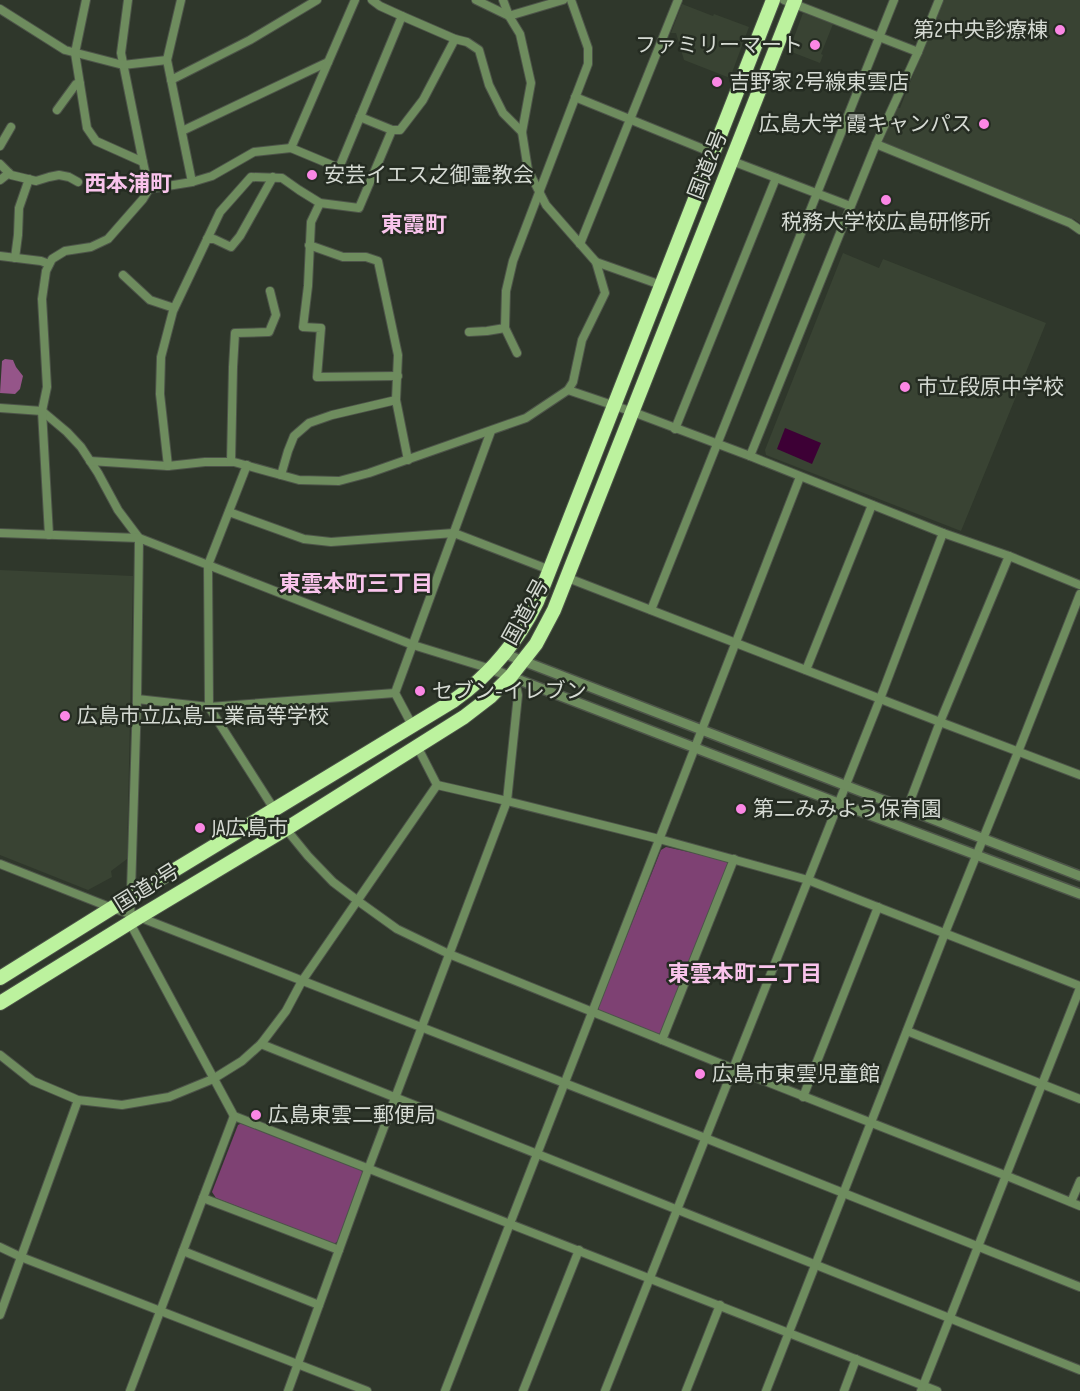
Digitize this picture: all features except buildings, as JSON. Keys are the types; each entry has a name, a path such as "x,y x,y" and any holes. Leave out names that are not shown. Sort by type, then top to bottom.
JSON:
{"highway":[{"name":"国道2号","path":"0,978 453,701 472,687 505,654 532,613 550,570 773,0"},
{"name":"国道2号","path":"0,1003 133,918 286,829 474,710 490,697 523,662 549,622 568,578 732,161 791,1"}],"street":[{"path":"86,0 75,53 87,128 96,141 143,162"},
{"path":"49,535 42,411 46,387 42,299 46,271 52,259 65,252 91,247 108,239 149,189 121,53 128,0"},
{"path":"180,0 167,60 192,182"},
{"path":"171,80 250,40 317,0"},
{"path":"291,148 355,0"},
{"path":"372,0 402,16 467,42 479,50 489,85 503,113 522,132"},
{"path":"476,0 509,16 563,0"},
{"path":"90,460 168,466 231,462 299,480 339,481 408,460 526,418 568,390 573,382 582,340 605,293 596,262 546,205 528,170 522,132 531,83 520,34 503,0"},
{"path":"517,353 505,328 506,291 513,261 588,64 588,48 571,0"},
{"path":"580,244 678,0"},
{"path":"651,610 894,0"},
{"path":"750,456 850,206 939,0"},
{"path":"791,1 918,52"},
{"path":"0,9 65,50 123,65 167,60"},
{"path":"149,189 192,182 212,176 254,152 291,148 339,168 402,16"},
{"path":"360,117 392,130 400,130 423,100 455,39"},
{"path":"182,131 328,62"},
{"path":"57,110 76,84 80,84"},
{"path":"575,97 713,153"},
{"path":"0,146 11,127"},
{"path":"168,466 160,394 161,357 174,308 220,212 250,177 282,177 320,203 359,208 392,130"},
{"path":"876,144 1070,223 1080,230"},
{"path":"732,161 850,206"},
{"path":"0,164 11,175 36,181 59,175 78,182"},
{"path":"0,180 9,173"},
{"path":"207,239 214,239 231,247 240,236 273,177"},
{"path":"675,429 776,178"},
{"path":"15,258 20,208 29,179"},
{"path":"320,203 311,222 308,286 303,327 321,328 317,377 398,376"},
{"path":"309,245 344,257 366,257 378,261 398,355 396,400 408,460"},
{"path":"0,256 49,264"},
{"path":"596,262 661,285"},
{"path":"123,275 150,300 174,308"},
{"path":"231,462 235,333 269,332 276,315 270,291"},
{"path":"469,332 505,328"},
{"path":"568,390 750,456 1080,585"},
{"path":"281,475 294,436 309,423 332,415 396,400"},
{"path":"0,408 42,411 67,432 90,460 118,510 139,538 131,897 133,918 213,1079 234,1116 720,1305 922,1388 937,1391"},
{"path":"412,725 395,693 491,431"},
{"path":"247,465 208,565 209,706 274,809"},
{"path":"445,1391 800,477"},
{"path":"806,670 872,505"},
{"path":"229,512 304,538 331,542 454,533 550,570"},
{"path":"0,533 139,538 413,645 511,676 1080,894"},
{"path":"605,1391 880,699 943,533"},
{"path":"907,809 940,722 1009,556"},
{"path":"568,578 1080,775"},
{"path":"766,1391 1080,594"},
{"path":"505,654 1080,876"},
{"path":"288,1391 369,1167 507,801 518,695 511,676"},
{"path":"137,699 209,706 395,693"},
{"path":"417,746 437,785 659,839 808,880 1080,987 922,1388"},
{"path":"0,1055 33,1081 78,1100 122,1105 169,1097 213,1079 242,1061 261,1044 286,1011 302,981 437,785"},
{"path":"286,829 333,882 397,929 449,954 1080,1206"},
{"path":"662,1040 734,859"},
{"path":"0,864 133,918 566,1083 1080,1287"},
{"path":"803,1097 878,907"},
{"path":"907,1031 1080,1099"},
{"path":"261,1044 1080,1370"},
{"path":"0,1315 78,1100"},
{"path":"130,1391 234,1116"},
{"path":"1071,1202 1080,1181"},
{"path":"203,1198 339,1250"},
{"path":"0,1247 367,1391"},
{"path":"523,1391 579,1250"},
{"path":"183,1251 319,1305"},
{"path":"686,1391 720,1305"},
{"path":"844,1391 856,1359"}],"shaded area":[{"name":"広島大学 霞キャンパス","path":"943,0 1080,0 1080,223 884,144 882,139 895,107 900,108"},
{"path":"682,4 749,27 730,78 684,60 676,33 671,33"},
{"path":"803,13 833,24 821,54 823,55 820,63 789,51"},
{"name":"市立段原中学校","path":"843,253 879,268 883,259 1046,323 961,531 766,455 765,450"},
{"path":"13,360 23,376 20,389 15,394 0,393 2,361"},
{"path":"785,428 821,443 812,464 777,449"},
{"name":"広島市立広島工業高等学校","path":"0,570 133,576 127,859 111,871 112,877 88,890 0,855"},
{"path":"666,847 725,860 729,865 661,1033 657,1035 600,1012 598,1008 661,850"},
{"path":"242,1123 360,1169 363,1173 338,1241 334,1244 216,1198 212,1192 238,1125"}],"place":[{"name":"第2中央診療棟","path":"1060,30"},
{"name":"ファミリーマート","path":"815,45"},
{"name":"吉野家 2号線東雲店","path":"717,82"},
{"name":"広島大学 霞キャンパス","path":"984,124"},
{"name":"安芸イエス之御霊教会","path":"312,175"},
{"name":"税務大学校広島研修所","path":"886,200"},
{"name":"市立段原中学校","path":"905,387"},
{"name":"セブン-イレブン","path":"420,691"},
{"name":"広島市立広島工業高等学校","path":"65,716"},
{"name":"第二みみよう保育園","path":"741,809"},
{"name":"JA広島市","path":"200,828"},
{"name":"広島市東雲児童館","path":"700,1074"},
{"name":"広島東雲二郵便局","path":"256,1115"}],"district":[{"name":"西本浦町","path":"128,184"},
{"name":"東霞町","path":"414,225"},
{"name":"東雲本町三丁目","path":"356,584"},
{"name":"東雲本町二丁目","path":"745,974"}]}
